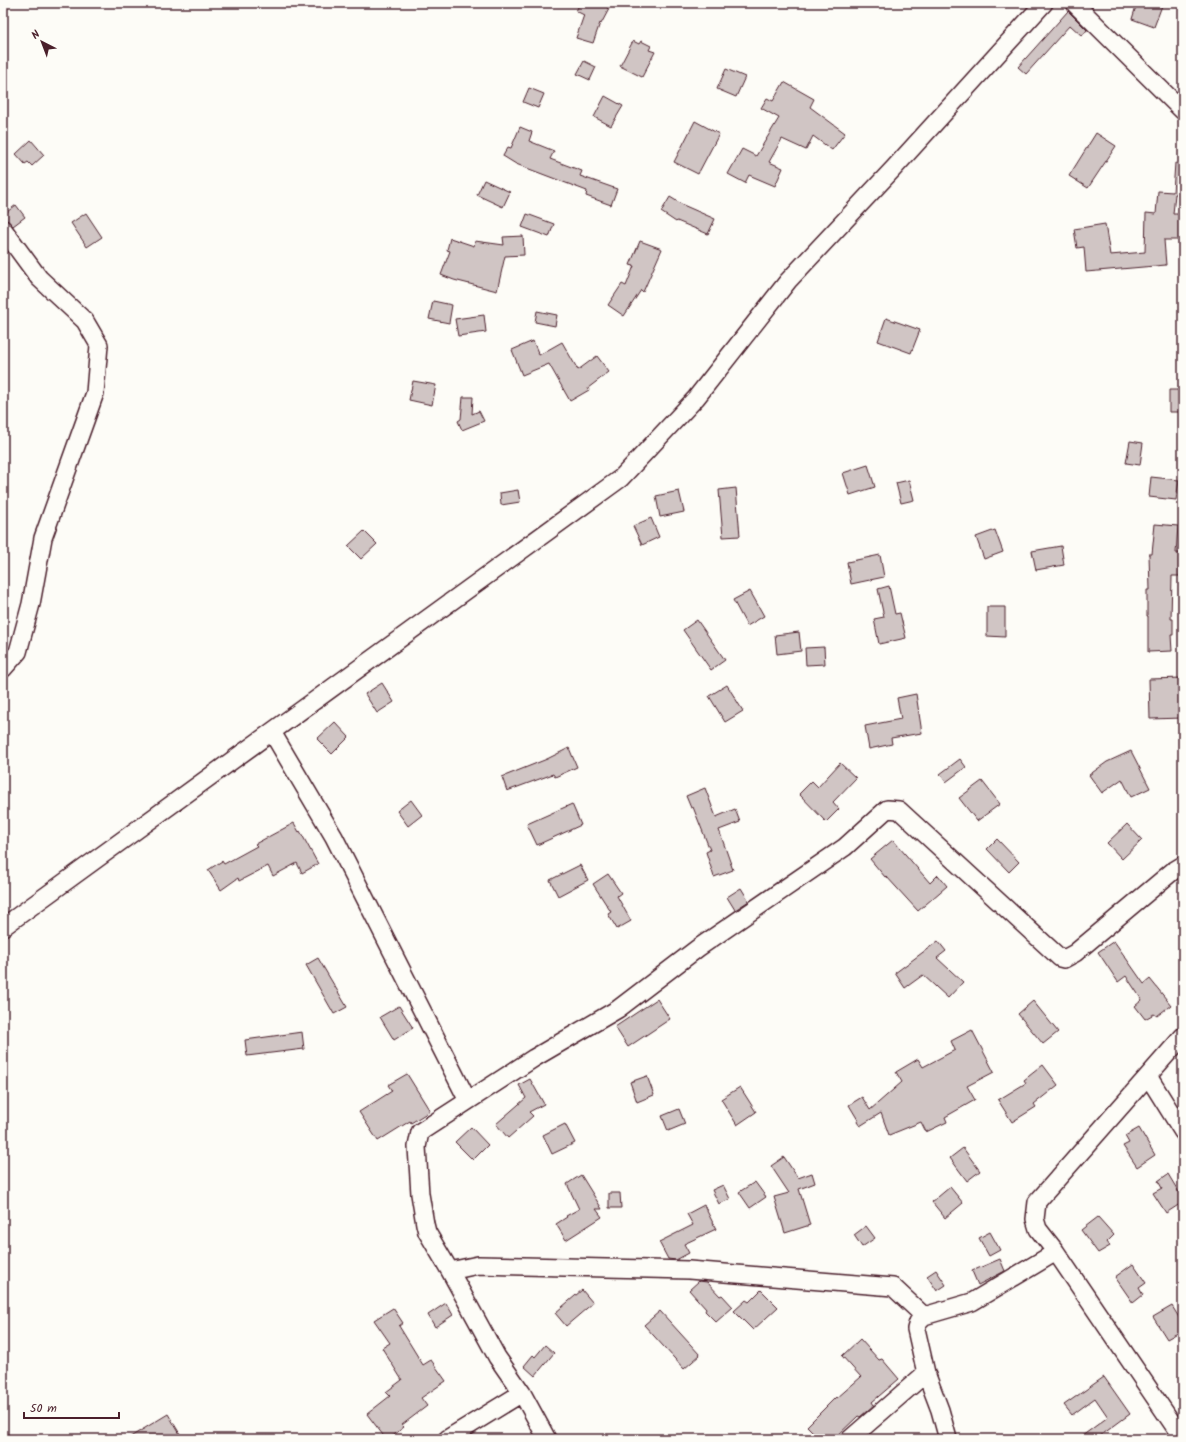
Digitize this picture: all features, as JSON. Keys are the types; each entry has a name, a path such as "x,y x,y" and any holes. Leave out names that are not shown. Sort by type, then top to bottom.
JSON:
{"street":[{"path":"3,927 621,478 696,398 788,281 894,168 1044,3"},
{"path":"1075,3 1076,6 1183,111"},
{"path":"3,229 39,278 86,321 99,344 95,393 43,538 32,604 18,652 3,669"},
{"path":"272,732 334,837 468,1101"},
{"path":"547,1439 522,1393 497,1357 427,1232 420,1194 417,1147 420,1132 534,1058 618,1009 698,948 845,847 887,809 899,810 1060,958 1064,959 1075,953 1173,871 1183,865"},
{"path":"1183,1036 1037,1202 1035,1219 1038,1228 1056,1252 1183,1439"},
{"path":"1148,1076 1183,1132"},
{"path":"948,1439 940,1410 926,1373 916,1328 918,1322 924,1316 972,1302 1056,1252"},
{"path":"450,1271 478,1265 689,1270 893,1287 924,1316"},
{"path":"850,1439 926,1373"},
{"path":"447,1439 522,1393"}],"building":[{"path":"580,3 610,3 607,8 609,9 601,24 600,23 593,43 576,38 584,15 576,11"},
{"path":"1137,3 1163,3 1154,27 1132,19"},
{"path":"1068,11 1087,30 1082,36 1070,25 1026,74 1018,67"},
{"path":"633,41 639,44 641,41 651,46 649,50 655,52 642,77 620,66"},
{"path":"584,61 596,67 590,80 577,74"},
{"path":"726,69 745,77 736,97 717,89"},
{"path":"784,82 814,99 810,107 845,133 832,150 813,136 806,150 782,139 769,162 783,168 775,186 749,175 745,183 728,174 742,149 756,156 779,118 761,108 767,98 773,101"},
{"path":"529,88 544,94 538,108 523,102"},
{"path":"605,96 623,106 611,126 594,117"},
{"path":"695,121 719,134 698,174 674,162"},
{"path":"520,127 532,132 529,141 554,151 550,159 582,171 580,176 617,189 611,205 586,196 587,191 516,164 503,156 508,147 511,148"},
{"path":"1096,133 1116,146 1088,188 1069,176"},
{"path":"31,140 44,155 32,166 28,162 25,164 16,154"},
{"path":"1175,163 1183,164 1183,194 1175,194 1173,214 1183,214 1183,240 1164,240 1166,265 1086,272 1084,247 1077,248 1074,229 1105,224 1110,255 1145,252 1146,213 1156,214 1158,191 1173,192"},
{"path":"484,180 510,192 503,207 477,195"},
{"path":"670,197 683,205 715,219 708,234 677,221 676,222 661,212"},
{"path":"16,205 25,217 13,226 7,220 3,219 3,215"},
{"path":"86,213 102,237 87,247 71,223"},
{"path":"527,214 554,224 549,237 522,227"},
{"path":"523,236 524,255 505,256 497,291 454,280 441,275 450,251 447,250 450,238 474,246 475,241 504,245 503,237"},
{"path":"640,241 662,249 643,292 641,290 624,316 608,305 622,284 626,286 634,266 630,265"},
{"path":"433,301 452,305 449,323 429,319"},
{"path":"537,311 557,315 555,326 535,322"},
{"path":"484,315 486,332 458,336 455,319"},
{"path":"886,318 920,330 911,353 878,341"},
{"path":"533,341 539,355 562,342 578,370 597,356 609,372 588,388 589,390 570,401 549,364 522,375 512,350"},
{"path":"413,381 436,385 432,405 409,400"},
{"path":"1169,390 1183,390 1183,412 1169,412"},
{"path":"463,397 473,397 472,414 479,411 484,421 462,430 458,421 461,419"},
{"path":"1130,441 1143,443 1140,465 1126,463"},
{"path":"868,465 875,487 850,495 843,473"},
{"path":"1151,477 1179,480 1176,500 1149,497"},
{"path":"909,480 914,500 901,503 896,483"},
{"path":"736,488 740,536 723,537 719,490"},
{"path":"518,490 520,502 501,505 500,493"},
{"path":"679,491 684,512 660,517 656,496"},
{"path":"651,518 659,537 642,545 633,526"},
{"path":"1155,524 1178,526 1176,553 1180,553 1180,576 1172,576 1172,651 1148,652 1147,590 1150,590 1149,554 1152,554"},
{"path":"995,530 1003,552 984,559 976,537"},
{"path":"364,531 377,544 361,559 348,546"},
{"path":"1061,546 1064,565 1036,570 1032,551"},
{"path":"880,555 884,577 851,584 847,562"},
{"path":"889,586 895,614 900,613 906,638 879,644 874,619 884,617 878,589"},
{"path":"750,591 764,616 747,626 733,600"},
{"path":"987,607 1005,607 1005,637 987,636"},
{"path":"697,620 725,660 711,670 683,630"},
{"path":"799,632 801,651 777,654 775,635"},
{"path":"824,647 825,664 806,665 805,648"},
{"path":"1183,678 1183,718 1150,719 1149,679"},
{"path":"382,683 394,702 377,713 365,694"},
{"path":"727,685 743,711 725,722 709,696"},
{"path":"916,694 922,733 891,738 892,744 869,749 865,726 901,719 897,698"},
{"path":"335,722 349,737 332,754 317,739"},
{"path":"569,748 577,767 555,777 553,774 507,791 502,777 547,759"},
{"path":"1131,751 1150,788 1131,797 1122,779 1102,793 1089,775 1107,762"},
{"path":"960,759 966,767 946,782 940,774"},
{"path":"840,763 856,778 833,802 839,809 826,822 799,794 812,781 818,787"},
{"path":"982,781 1000,804 977,821 959,798"},
{"path":"705,788 716,817 735,809 740,822 719,830 733,870 714,877 706,852 710,850 693,807 691,808 686,796"},
{"path":"411,800 422,815 408,826 397,811"},
{"path":"572,804 581,825 537,845 527,824"},
{"path":"294,823 318,864 302,873 297,863 273,876 268,866 239,881 238,878 221,890 208,870 222,861 224,864 257,846 255,844"},
{"path":"1127,824 1142,840 1122,859 1107,843"},
{"path":"997,839 1019,862 1009,872 987,849"},
{"path":"893,840 930,883 938,875 947,886 918,911 870,859"},
{"path":"580,865 588,880 558,896 550,880"},
{"path":"608,874 621,893 617,896 631,921 617,929 608,914 611,912 593,884"},
{"path":"741,888 749,901 735,910 727,897"},
{"path":"938,941 946,951 937,958 963,982 948,998 923,975 905,988 895,973"},
{"path":"1114,941 1144,984 1150,979 1171,1005 1157,1016 1154,1014 1145,1019 1135,1006 1142,1000 1126,976 1118,982 1098,952"},
{"path":"318,958 347,1007 334,1014 306,965"},
{"path":"657,999 670,1019 628,1047 615,1027"},
{"path":"1033,1001 1058,1032 1043,1044 1018,1014"},
{"path":"399,1006 413,1028 394,1040 380,1017"},
{"path":"972,1030 994,1072 967,1086 975,1100 945,1117 947,1122 926,1132 921,1122 889,1135 881,1113 860,1126 849,1105 862,1097 870,1110 902,1082 896,1072 918,1059 923,1067 955,1050 951,1041"},
{"path":"302,1032 304,1049 247,1056 245,1040"},
{"path":"1043,1065 1058,1085 1034,1104 1036,1107 1012,1122 998,1100 1026,1083 1024,1080"},
{"path":"407,1074 430,1111 411,1123 410,1121 378,1141 359,1112 392,1091 388,1085"},
{"path":"647,1076 654,1095 637,1102 630,1082"},
{"path":"530,1079 544,1104 529,1112 533,1116 508,1138 496,1124 526,1098 519,1085"},
{"path":"740,1087 756,1112 737,1125 721,1099"},
{"path":"679,1109 685,1124 668,1131 662,1116"},
{"path":"565,1124 575,1143 552,1154 543,1135"},
{"path":"471,1127 488,1145 473,1160 455,1142"},
{"path":"1139,1128 1155,1155 1137,1167 1123,1146 1129,1143 1125,1136"},
{"path":"963,1148 980,1171 967,1181 950,1158"},
{"path":"784,1157 798,1178 812,1173 815,1183 799,1189 810,1225 785,1233 774,1197 789,1193 771,1166"},
{"path":"1168,1174 1183,1199 1183,1202 1166,1213 1153,1193 1162,1188 1158,1181"},
{"path":"581,1175 602,1209 596,1209 602,1217 566,1240 556,1224 567,1217 566,1216 579,1209 567,1184"},
{"path":"755,1182 766,1197 750,1208 739,1192"},
{"path":"723,1185 730,1199 719,1204 712,1190"},
{"path":"950,1187 963,1203 945,1218 932,1202"},
{"path":"609,1193 620,1193 621,1208 609,1208"},
{"path":"704,1205 716,1229 684,1244 689,1253 676,1260 668,1259 659,1242 693,1225 687,1214"},
{"path":"1098,1217 1114,1235 1107,1242 1110,1246 1098,1253 1081,1230"},
{"path":"866,1226 875,1238 862,1247 854,1235"},
{"path":"990,1232 1000,1250 989,1256 979,1238"},
{"path":"1000,1259 1005,1271 978,1285 972,1271"},
{"path":"1133,1264 1146,1283 1139,1288 1143,1295 1133,1303 1115,1277"},
{"path":"936,1270 946,1285 937,1291 927,1276"},
{"path":"699,1281 707,1282 733,1307 716,1322 705,1311 706,1309 689,1290"},
{"path":"582,1290 593,1303 566,1326 555,1313"},
{"path":"761,1290 778,1307 753,1330 734,1311 746,1300 749,1302"},
{"path":"446,1303 453,1315 435,1327 428,1315"},
{"path":"1172,1306 1183,1324 1183,1330 1167,1339 1153,1317"},
{"path":"393,1308 403,1323 399,1326 423,1365 431,1360 446,1381 421,1398 427,1406 402,1425 404,1427 389,1439 386,1439 367,1414 390,1396 386,1392 402,1380 382,1348 390,1343 374,1320"},
{"path":"660,1311 700,1355 684,1369 644,1325"},
{"path":"860,1339 879,1360 882,1359 899,1379 872,1402 874,1405 860,1417 858,1416 834,1439 820,1439 807,1426 836,1397 837,1398 861,1377 842,1356"},
{"path":"545,1345 554,1353 535,1376 524,1366 533,1355 535,1357"},
{"path":"1104,1377 1130,1414 1096,1439 1078,1439 1108,1417 1095,1398 1072,1415 1064,1405"},
{"path":"168,1414 183,1439 127,1439"}]}
